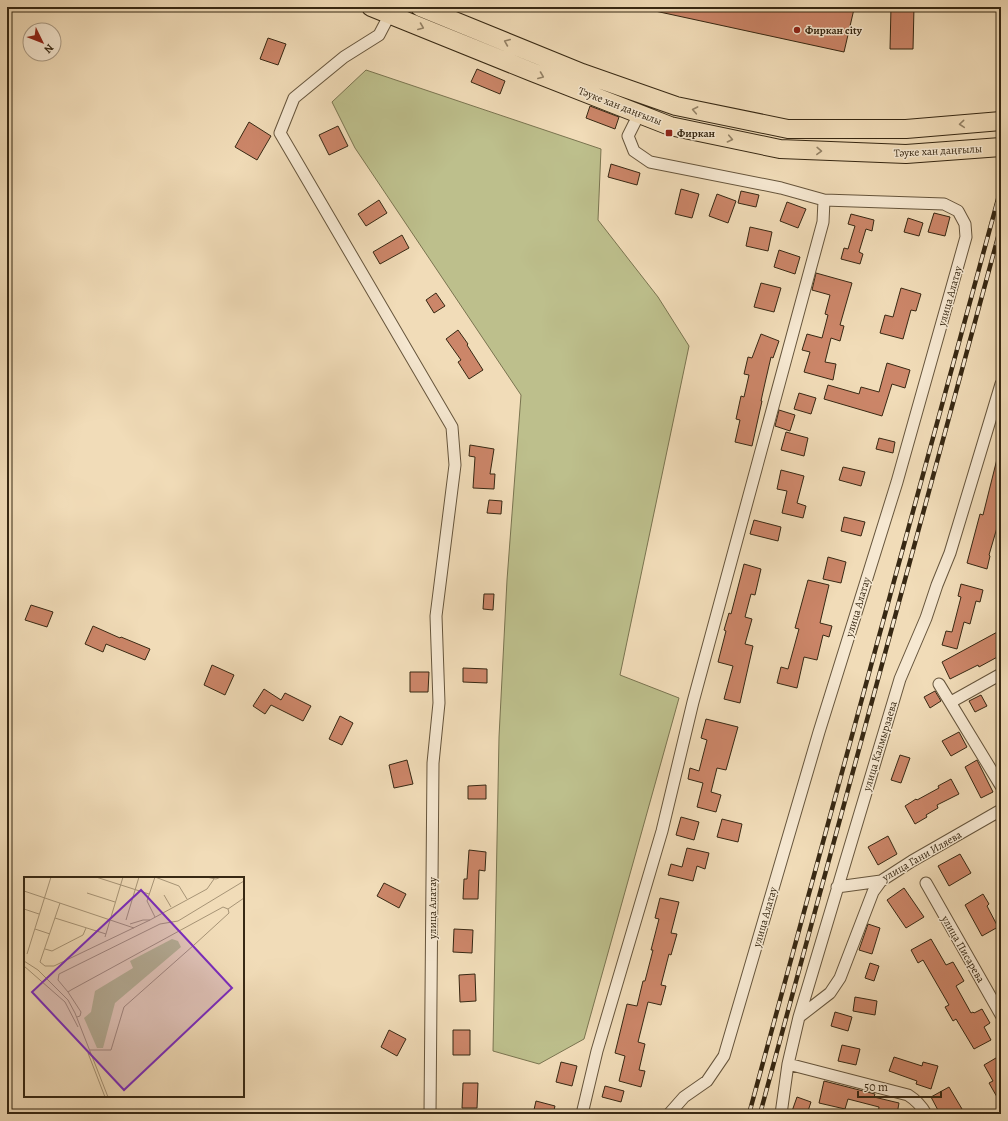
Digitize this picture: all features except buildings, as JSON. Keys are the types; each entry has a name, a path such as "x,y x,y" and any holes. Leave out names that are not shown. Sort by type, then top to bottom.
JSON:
{"main road":[{"name":"Тәуке хан даңғылы","path":"371,7 670,126 780,149 906,154 1001,147"},
{"name":"Тәуке хан даңғылы","path":"420,7 582,73 676,106 788,129 906,129 1001,121"}],"street":[{"name":"улица Алатау","path":"390,14 379,35 344,57 294,98 280,133 452,427 455,465 436,616 438,703 433,763 430,1114"},
{"name":"улица Алатау","path":"639,114 628,136 634,151 650,162 781,188 824,200 944,204 958,211 965,224 966,237 897,482 819,732 724,1056 707,1081 684,1097 669,1114"},
{"path":"582,1114 597,1051 662,831 696,694 822,222 824,200"},
{"name":"улица Калмырзаева","path":"781,1114 788,1064 799,1017 900,678 926,618 950,553 1001,384"},
{"path":"951,702 1001,674"},
{"path":"939,684 1001,786"},
{"name":"улица Гани Иляева","path":"837,888 881,880 1001,810"},
{"path":"799,1017 830,993 840,978 873,892 881,880"},
{"name":"улица Писарева","path":"926,884 1001,1015"},
{"path":"788,1064 908,1095 922,1106 926,1114"}],"green space":[{"path":"366,70 601,149 598,220 658,297 689,346 620,675 679,698 584,1039 539,1064 493,1051 499,737 507,580 521,395 355,148 332,102"}],"railway":[{"path":"749,1114 1001,188"},
{"path":"760,1114 1001,226"}],"place":[{"name":"Фиркан city","path":"797,30"},
{"name":"Фиркан","path":"669,133"}]}
